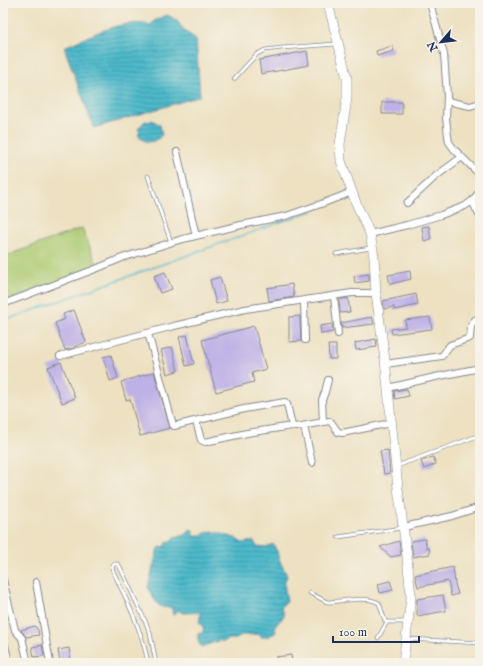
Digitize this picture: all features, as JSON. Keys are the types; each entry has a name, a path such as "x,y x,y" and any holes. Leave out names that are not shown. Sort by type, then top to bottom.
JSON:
{"main road":[{"path":"328,3 347,78 347,98 340,144 341,162 356,203 370,234 374,257 376,294 408,556 411,597 403,663"}],"street":[{"path":"430,3 444,54 447,101 446,118 449,142 480,175"},
{"path":"447,101 470,106 480,103"},
{"path":"177,152 196,236"},
{"path":"407,203 436,176 462,157"},
{"path":"3,304 122,258 171,242 286,216 352,192"},
{"path":"370,234 442,215 465,206 480,192"},
{"path":"472,201 480,217"},
{"path":"60,356 245,309 352,293 376,294"},
{"path":"334,296 338,334"},
{"path":"304,300 305,340"},
{"path":"385,364 442,356 450,345 470,338 471,326 475,320"},
{"path":"148,333 173,425 175,427 244,409 285,402 287,404 292,426"},
{"path":"388,388 480,368"},
{"path":"323,422 322,400 328,380"},
{"path":"196,421 202,440 205,442 247,433 292,426 304,426 323,422 331,422 338,432 342,433 391,423"},
{"path":"304,426 312,464"},
{"path":"404,528 452,516 480,507"},
{"path":"3,580 14,630 22,638 28,663"},
{"path":"36,582 50,663"},
{"path":"3,637 9,663"}],"lane":[{"path":"234,79 257,54 265,50 338,44"},
{"path":"148,176 171,242"},
{"path":"336,254 372,248"},
{"path":"396,466 480,435"},
{"path":"338,537 404,528"},
{"path":"148,663 140,631 113,571 112,567 114,564 118,564 120,567 146,622 150,633 156,663"},
{"path":"310,593 327,602 354,599 377,601 385,621 387,622"},
{"path":"387,622 408,622"},
{"path":"378,638 387,622"},
{"path":"406,639 480,643"}],"green space":[{"path":"82,228 98,267 3,303 3,257"}],"water":[{"path":"167,15 175,19 187,33 196,39 200,96 94,128 64,47 120,25 147,23 151,25 155,20"},
{"path":"152,120 160,125 162,135 156,140 150,142 144,140 138,135 140,132 138,129 145,121 149,122"},
{"path":"190,529 193,530 195,537 212,531 235,538 242,543 254,541 256,546 266,547 273,544 287,576 284,583 287,602 282,605 281,610 283,611 284,616 275,626 276,632 265,637 261,637 258,634 241,635 237,639 229,639 222,642 220,640 201,647 198,641 198,634 202,633 204,629 199,623 201,612 183,613 178,610 174,615 171,607 162,607 156,602 148,587 158,548 164,547 167,542 172,541 174,538 187,534"}],"building":[{"path":"392,46 394,51 377,56 376,51"},
{"path":"307,51 309,65 261,74 259,60"},
{"path":"382,102 402,102 402,114 382,114"},
{"path":"429,226 431,239 424,241 422,227"},
{"path":"410,271 411,279 390,284 388,275"},
{"path":"165,272 172,289 160,293 154,276"},
{"path":"369,274 369,281 355,283 354,276"},
{"path":"220,277 227,301 216,304 210,280"},
{"path":"292,284 294,297 269,301 267,288"},
{"path":"416,294 418,305 394,310 394,307 384,309 383,301"},
{"path":"348,298 350,312 340,313 339,300"},
{"path":"74,310 86,342 74,348 65,350 55,323 65,319 63,314"},
{"path":"300,316 301,341 289,342 289,317"},
{"path":"372,317 374,324 342,328 341,323"},
{"path":"430,317 432,329 392,334 391,329 406,327 405,320"},
{"path":"332,324 333,332 321,334 320,326"},
{"path":"254,326 266,369 252,373 254,382 216,392 202,340"},
{"path":"187,335 194,364 186,366 179,337"},
{"path":"376,339 377,347 356,350 355,343"},
{"path":"328,345 336,345 336,359 329,359"},
{"path":"172,347 178,371 167,374 161,350"},
{"path":"111,355 118,378 110,381 103,357"},
{"path":"61,362 75,398 62,403 48,367"},
{"path":"154,372 170,428 140,436 130,399 126,400 121,382"},
{"path":"407,389 409,396 395,399 394,391"},
{"path":"388,450 390,473 384,474 380,451"},
{"path":"433,457 436,464 424,469 421,461"},
{"path":"425,539 427,549 429,548 430,554 413,557 411,541"},
{"path":"399,541 401,555 391,557 380,547"},
{"path":"453,567 458,594 451,596 448,581 418,587 415,575"},
{"path":"390,581 393,590 380,593 378,584"},
{"path":"443,595 446,611 417,616 417,599"},
{"path":"35,626 39,635 26,637 21,630"},
{"path":"42,645 44,656 34,657 32,647"},
{"path":"69,648 71,661 60,663 58,650"},
{"path":"291,655 292,663 276,663 276,657"}],"waterway":[{"path":"3,321 312,211"}]}
